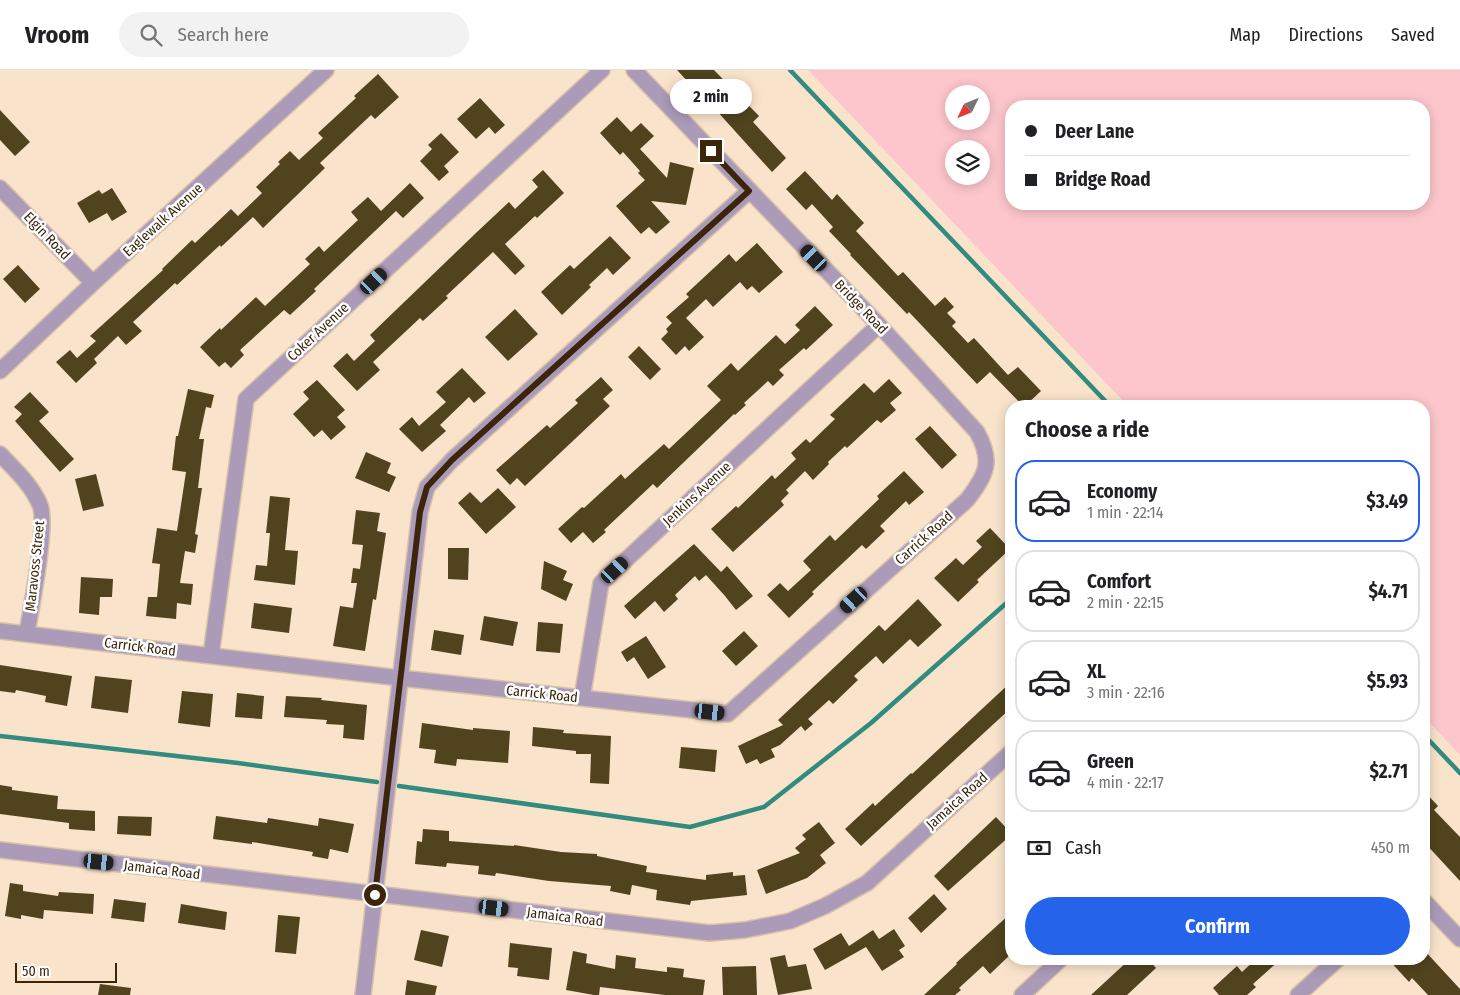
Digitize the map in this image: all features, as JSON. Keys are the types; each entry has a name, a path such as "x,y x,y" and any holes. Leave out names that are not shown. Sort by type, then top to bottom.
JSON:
{"street":[{"name":"Eaglewalk Avenue","path":"0,371 93,283 326,70"},
{"name":"Coker Avenue","path":"211,655 246,399 602,70"},
{"name":"Bridge Road","path":"634,70 879,325 977,432 985,448 986,468"},
{"name":"Elgin Road","path":"0,188 93,283"},
{"path":"363,995 420,512 427,487 452,460 749,191"},
{"name":"Jenkins Avenue","path":"582,698 601,583 879,325"},
{"name":"Maravoss Street","path":"0,454 29,484 41,507 41,539 27,633"},
{"name":"Carrick Road","path":"0,631 728,714 967,500 978,486 986,468"},
{"name":"Jamaica Road","path":"0,850 710,933 745,930 790,921 825,906 868,883 1005,757"},
{"path":"1430,907 1460,939"},
{"path":"1022,995 1054,965"},
{"path":"1298,995 1331,965"}],"shaded area":[{"path":"808,70 1460,70 1460,755 1430,723 1430,400 1122,400"}],"building":[{"path":"677,70 714,70 759,116 753,122 786,158 772,172 707,100"},
{"path":"378,74 399,97 375,119 371,115 320,163 325,168 263,228 253,217 177,285 175,283 133,322 142,331 126,345 118,336 94,359 97,363 76,383 56,362 70,350 77,358 96,341 90,336 163,270 192,240 195,243 231,209 238,216 262,193 256,187 280,164 278,162 290,151 299,160 323,138 318,133 356,98 354,96"},
{"path":"480,98 505,125 495,134 489,127 476,139 457,119"},
{"path":"0,110 30,142 15,156 0,140"},
{"path":"617,117 631,132 641,123 654,136 640,149 667,178 670,162 694,168 686,205 651,201 670,222 656,234 649,227 641,234 616,206 645,180 638,173 640,171 623,152 620,155 600,133"},
{"path":"441,133 459,152 444,166 449,172 439,181 420,161 432,149 428,145"},
{"path":"543,170 564,193 537,218 535,216 505,244 525,266 515,275 493,252 446,296 448,298 423,321 420,318 373,362 380,370 357,391 333,366 347,353 354,361 375,341 370,335 477,232 509,202 515,209 538,187 532,180"},
{"path":"805,171 832,200 837,194 864,223 856,231 898,276 903,272 935,306 945,297 954,307 947,313 956,322 952,326 968,343 974,338 1008,375 1018,367 1041,391 1031,400 1017,400 990,372 977,384 909,312 907,314 850,255 829,231 833,227 812,204 806,210 786,189"},
{"path":"410,183 424,198 403,218 396,211 314,289 316,291 290,315 284,310 240,350 244,355 231,368 225,362 219,367 200,347 256,297 265,306 310,264 305,259 319,246 324,252 358,220 351,212 368,197 381,211"},
{"path":"112,188 127,212 112,221 107,213 89,223 77,203 99,190 102,194"},
{"path":"610,236 631,258 613,275 607,268 589,285 591,287 562,315 541,292 570,265 574,269"},
{"path":"757,243 783,272 759,293 752,286 747,290 740,282 713,307 706,299 686,318 704,337 689,351 685,346 676,355 661,339 668,332 666,329 672,323 666,317 689,297 686,294 729,254 736,262"},
{"path":"18,265 40,289 25,303 3,279"},
{"path":"815,306 833,325 806,350 804,348 779,370 784,375 773,386 768,381 744,403 746,405 734,414 657,488 653,484 604,530 606,532 593,543 583,532 571,543 558,529 621,474 625,479 664,444 669,449 721,400 707,386 731,363 738,371 776,335 785,344 800,330 795,325"},
{"path":"515,309 538,334 508,361 485,337"},
{"path":"639,346 661,369 650,380 628,357"},
{"path":"462,368 486,393 474,403 469,397 440,425 446,431 422,452 399,429 412,417 419,426 446,402 436,392"},
{"path":"601,377 613,390 603,399 610,406 525,486 517,478 510,485 496,470 547,425 550,428 578,403 575,400"},
{"path":"889,379 902,393 890,403 896,410 881,423 877,420 847,448 845,446 813,480 805,471 786,490 789,493 781,501 784,505 733,552 711,529 736,506 738,508 772,475 775,479 796,459 791,453 806,439 810,443 835,419 830,415 864,383 874,393"},
{"path":"317,380 345,410 337,417 346,427 331,440 322,430 314,437 293,414 309,399 303,392"},
{"path":"188,389 214,395 211,408 206,407 199,439 204,439 198,488 202,488 195,534 198,535 195,553 185,551 180,583 193,584 191,605 177,603 176,619 146,616 148,597 157,597 160,564 152,563 157,528 177,531 186,472 172,470 176,436 178,436"},
{"path":"30,392 49,412 39,421 74,459 60,472 15,421 22,414 14,407"},
{"path":"930,426 957,455 942,469 915,439"},
{"path":"366,452 391,463 387,473 396,477 389,492 355,478"},
{"path":"904,471 924,492 909,505 906,501 880,526 885,531 866,549 862,545 812,592 814,594 789,618 767,595 780,583 788,591 811,570 803,561 830,535 835,541 879,499 877,496"},
{"path":"96,474 104,506 83,511 75,479"},
{"path":"498,488 516,507 486,534 458,503 470,492 481,503"},
{"path":"270,496 290,498 285,550 298,551 295,585 254,580 256,565 267,566 270,533 266,533"},
{"path":"356,510 380,513 377,531 386,533 376,600 373,599 365,651 333,646 340,606 353,608 357,583 351,583 353,568 360,569 363,545 352,544"},
{"path":"990,528 1005,544 1005,554 977,580 979,582 958,602 934,578 956,558 963,565 982,547 976,541"},
{"path":"694,544 721,572 727,566 753,596 736,610 706,575 699,581 695,576 675,595 678,599 664,612 655,601 635,619 624,606"},
{"path":"448,548 469,548 468,580 448,579"},
{"path":"544,561 567,571 563,580 573,584 566,601 541,589"},
{"path":"81,577 113,579 112,597 100,597 99,615 79,613"},
{"path":"918,599 942,625 918,647 910,639 883,664 876,656 854,676 858,680 833,704 829,700 808,719 813,724 805,731 801,726 780,745 771,749 775,757 760,764 757,759 746,764 738,746 783,725 778,720 879,625 885,631"},
{"path":"254,603 292,608 289,633 251,628"},
{"path":"484,616 518,622 513,646 480,640"},
{"path":"538,622 563,624 560,653 536,651"},
{"path":"434,630 464,635 461,655 431,650"},
{"path":"744,631 758,646 736,666 722,651"},
{"path":"646,636 666,667 648,679 634,657 627,662 621,652"},
{"path":"0,665 72,676 67,706 45,702 46,696 16,690 15,693 0,691"},
{"path":"95,676 132,680 128,713 91,708"},
{"path":"1005,688 1005,714 861,846 845,829 873,803 875,806"},
{"path":"182,691 213,694 210,727 178,723"},
{"path":"237,693 264,696 262,719 235,717"},
{"path":"286,696 322,698 321,700 367,705 364,740 343,738 344,725 326,724 327,720 284,717"},
{"path":"422,723 473,730 473,728 510,731 508,763 457,759 456,766 434,763 436,750 419,748"},
{"path":"533,727 564,730 563,733 611,736 609,784 590,783 591,754 576,754 576,751 532,746"},
{"path":"681,747 717,750 715,772 679,768"},
{"path":"0,785 12,787 12,790 58,796 57,809 95,811 95,831 69,829 69,823 0,814"},
{"path":"1430,797 1438,806 1434,810 1460,837 1460,881 1430,848"},
{"path":"118,816 152,817 151,836 117,834"},
{"path":"216,816 267,823 268,818 318,826 319,818 354,824 348,853 330,849 328,859 312,856 313,852 252,842 252,844 213,839"},
{"path":"996,817 1005,827 1005,840 948,891 934,876"},
{"path":"819,822 835,843 820,855 826,863 807,878 766,894 757,870 800,853 795,848 806,839 802,835"},
{"path":"423,829 449,831 449,841 514,845 561,852 597,854 597,856 647,866 646,872 706,880 706,875 733,872 733,876 745,875 747,895 691,901 690,905 656,900 657,890 632,885 630,895 610,891 611,886 549,881 496,873 495,876 478,874 479,866 447,863 446,867 415,864 417,841 422,842"},
{"path":"10,883 23,885 23,891 58,896 59,892 94,894 93,914 44,910 43,919 21,915 21,919 5,916"},
{"path":"934,894 947,909 921,933 908,918"},
{"path":"114,899 146,903 144,922 111,918"},
{"path":"181,904 227,912 225,930 178,923"},
{"path":"278,915 300,917 296,954 275,952"},
{"path":"1005,918 1005,960 990,974 983,966 959,988 961,990 955,995 924,995"},
{"path":"894,929 905,946 899,950 904,957 882,971 866,947 825,970 813,949 841,933 849,946 873,930 879,939"},
{"path":"421,930 449,936 442,967 414,960"},
{"path":"510,943 552,948 549,980 517,976 518,968 508,967"},
{"path":"573,951 587,954 586,963 615,969 616,955 636,958 635,968 667,972 667,967 684,969 683,977 705,980 703,995 665,995 600,987 599,995 566,990"},
{"path":"785,955 788,967 806,964 812,989 778,995 770,958"},
{"path":"1430,956 1460,989 1460,995 1428,995 1412,978 1409,982 1393,965 1430,965"},
{"path":"1124,965 1153,965 1156,968 1127,995 1091,995"},
{"path":"1250,965 1274,965 1253,984 1256,987 1247,995 1219,995 1213,988 1237,966 1242,972"},
{"path":"756,966 757,995 723,995 722,967"},
{"path":"407,980 437,986 435,995 405,995"},
{"path":"100,984 131,988 130,995 98,995"}],"waterway":[{"path":"790,70 1104,400"},
{"path":"399,786 690,827 764,807 871,723 1005,604"},
{"path":"0,736 238,763 377,782"},
{"path":"1430,741 1460,773"}],"route":[{"path":"375,895 420,512 427,487 452,460 749,191 711,151"}]}
